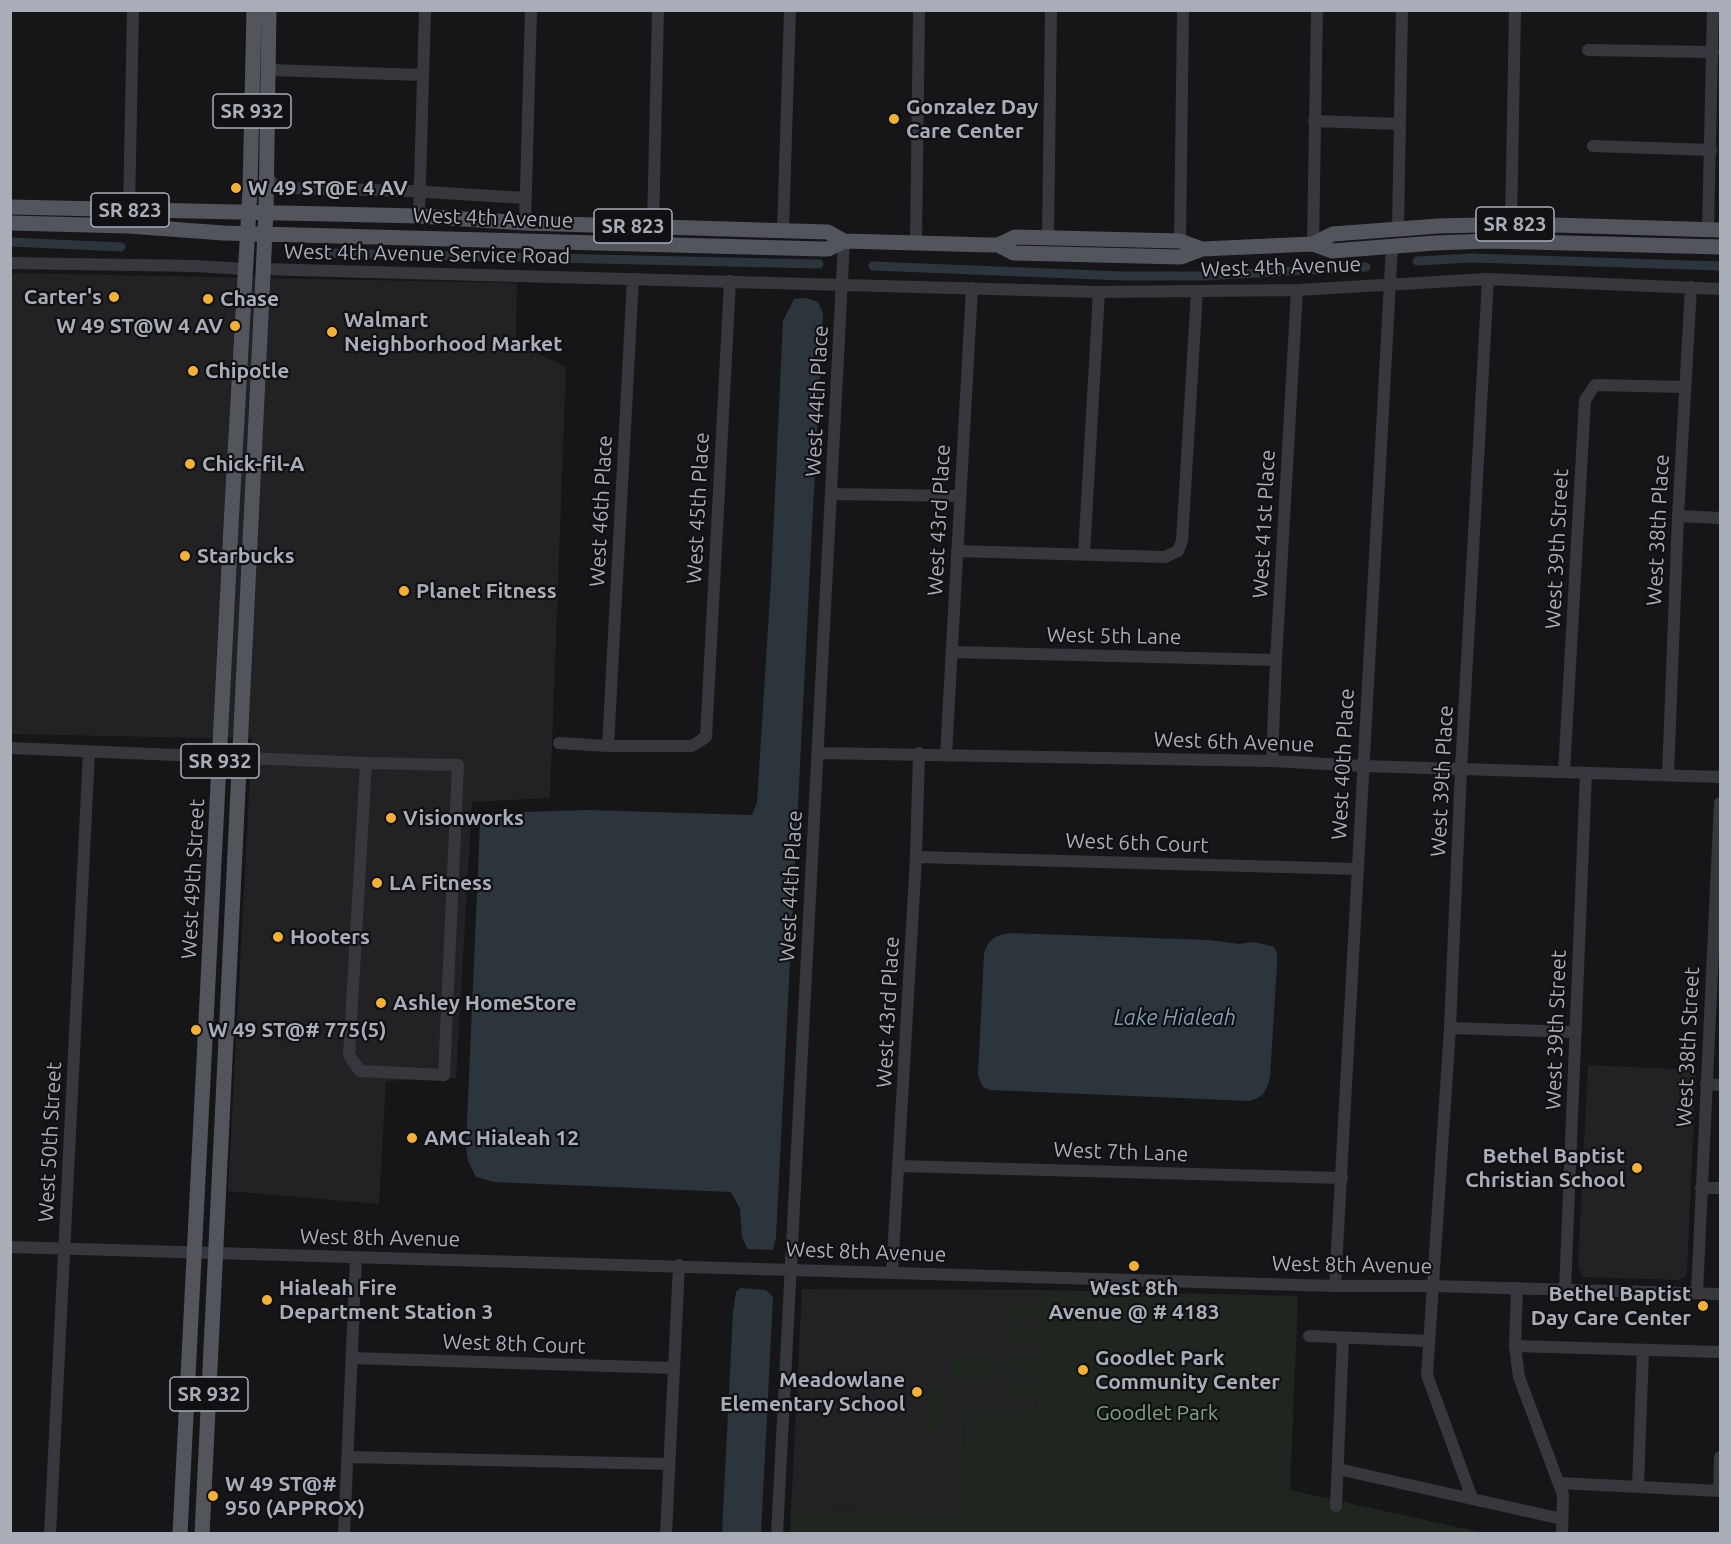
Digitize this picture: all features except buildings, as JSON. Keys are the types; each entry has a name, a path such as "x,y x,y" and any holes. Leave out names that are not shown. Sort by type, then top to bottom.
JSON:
{"main road":[{"name":"West 49th Street","path":"180,1533 249,212 254,10"},
{"name":"West 49th Street","path":"202,1533 266,212 269,10"},
{"name":"SR 823","path":"10,207 249,212"},
{"name":"West 4th Avenue","path":"249,212 419,216 525,223 828,232 844,241 998,245 1014,253 1154,257 1181,257 1202,249 1313,244 1332,251 1392,246 1521,241 1720,247"},
{"name":"SR 823","path":"10,223 129,226 247,233"},
{"path":"502,240 514,236 525,223"},
{"name":"West 4th Avenue","path":"1313,244 1330,234 1398,228 1511,224 1714,230"},
{"path":"632,243 644,239 652,227"},
{"path":"1693,246 1702,242 1714,230"},
{"name":"West 4th Avenue","path":"247,233 828,249 844,241"},
{"name":"West 4th Avenue","path":"998,245 1015,237 1180,241 1202,249"},
{"path":"211,938 214,984 219,991 228,995"},
{"path":"208,994 213,997 220,1011 225,1051"},
{"path":"190,1339 194,1356 193,1391 204,1403 208,1404"}],"street":[{"path":"129,210 133,10"},
{"path":"419,216 425,10"},
{"path":"525,223 531,10"},
{"path":"652,227 658,10"},
{"path":"783,231 790,10"},
{"path":"916,243 919,10"},
{"path":"1048,238 1052,10"},
{"path":"1180,241 1183,10"},
{"path":"1313,244 1317,10"},
{"path":"1398,228 1402,10"},
{"path":"1511,224 1515,10"},
{"path":"1713,10 1711,150 1714,230"},
{"path":"1588,50 1713,52"},
{"path":"269,70 423,75"},
{"path":"1314,122 1400,124"},
{"path":"1593,146 1711,150"},
{"path":"267,178 274,184 290,188 525,198"},
{"name":"West 44th Place","path":"777,1533 844,241"},
{"name":"West 40th Place","path":"1335,1286 1392,246"},
{"path":"10,263 245,269"},
{"name":"West 4th Avenue Service Road","path":"262,269 842,284"},
{"name":"West 46th Place","path":"608,746 633,279"},
{"name":"West 4th Avenue","path":"842,284 1099,292 1297,290 1488,279 1720,289"},
{"name":"West 39th Place","path":"1472,1498 1427,1375 1450,1028 1461,769 1488,279"},
{"name":"West 45th Place","path":"608,746 692,746 706,737 730,281"},
{"name":"West 38th Place","path":"1668,775 1678,516 1691,287"},
{"name":"West 43rd Place","path":"946,755 972,288"},
{"name":"West 41st Place","path":"1272,761 1297,290"},
{"path":"957,551 1165,557 1178,551 1182,541 1197,291"},
{"path":"1084,554 1099,292"},
{"name":"West 39th Street","path":"1564,772 1585,400 1595,385 1685,387"},
{"path":"831,494 960,496"},
{"path":"1678,516 1720,518"},
{"name":"West 5th Lane","path":"952,652 1276,660"},
{"path":"559,743 608,746"},
{"path":"10,748 366,764 458,765 444,1075 360,1071 349,1054 366,764"},
{"name":"West 50th Street","path":"50,1533 89,752"},
{"name":"West 6th Avenue","path":"818,753 1272,761 1720,777"},
{"name":"West 43rd Place","path":"892,1273 916,857 919,753"},
{"name":"West 39th Street","path":"1565,1290 1586,772"},
{"name":"West 38th Street","path":"1697,1293 1706,1084 1716,983 1720,803"},
{"name":"West 6th Court","path":"916,857 1357,869"},
{"path":"1450,1028 1576,1032"},
{"path":"1706,1084 1720,1084"},
{"name":"West 7th Lane","path":"899,1166 1342,1178"},
{"path":"1701,1188 1720,1188"},
{"name":"West 8th Avenue","path":"10,1247 1335,1286 1433,1286 1720,1294"},
{"path":"344,1533 356,1257"},
{"path":"666,1533 679,1265"},
{"path":"1517,1288 1515,1346 1519,1377 1563,1496 1562,1533"},
{"path":"1309,1336 1429,1341"},
{"path":"1336,1506 1343,1338"},
{"path":"1515,1346 1720,1352"},
{"path":"1638,1486 1643,1350"},
{"name":"West 8th Court","path":"352,1358 674,1368"},
{"path":"348,1457 669,1464"},
{"path":"1559,1483 1720,1491 1720,1457"},
{"path":"1338,1469 1562,1519"}],"shaded area":[{"path":"11,273 517,283 516,343 566,367 550,798 472,802 456,1078 386,1081 379,1204 228,1191 252,739 11,734"},
{"name":"Bethel Baptist Christian School","path":"1588,1065 1696,1070 1685,1277 1678,1280 1582,1277 1578,1265"},
{"name":"Meadowlane Elementary School","path":"802,1289 1042,1290 1036,1413 965,1410 963,1515 791,1510"}],"green space":[{"name":"Goodlet Park","path":"1042,1290 1298,1296 1290,1490 1484,1533 790,1534 791,1510 963,1515 965,1410 1036,1412 1037,1399 1003,1398 1004,1378 1038,1379 1038,1375 1004,1373 1005,1354 1039,1355 1039,1347 1006,1346 1007,1326 1040,1328 1040,1323 1007,1322 1008,1302 1041,1303"},
{"path":"954,1355 997,1357 996,1381 953,1379"},
{"path":"927,1387 944,1387 942,1434 925,1433"}],"water":[{"path":"806,298 818,302 823,313 776,1237 773,1250 748,1249 742,1238 740,1209 731,1192 494,1182 476,1177 468,1161 466,1146 480,824 491,813 586,810 752,815 757,803 771,580 783,321 794,299"},
{"name":"Lake Hialeah","path":"1010,933 1209,940 1239,944 1254,942 1274,947 1277,953 1277,965 1268,1086 1259,1097 1250,1101 990,1090 983,1087 978,1076 984,953 993,939"},
{"path":"741,1288 766,1290 773,1297 761,1533 722,1533 733,1312 736,1292"}],"waterway":[{"path":"10,242 121,247"},
{"path":"326,253 819,264"},
{"path":"1417,261 1472,258 1720,266"},
{"path":"873,266 1123,276 1203,276 1366,267"}],"place":[{"name":"Gonzalez Day Care Center","path":"894,119"},
{"name":"W 49 ST@E 4 AV","path":"236,188"},
{"name":"Carter's","path":"114,297"},
{"name":"Chase","path":"208,299"},
{"name":"W 49 ST@W 4 AV","path":"235,326"},
{"name":"Walmart Neighborhood Market","path":"332,332"},
{"name":"Chipotle","path":"193,371"},
{"name":"Chick-fil-A","path":"190,464"},
{"name":"Starbucks","path":"185,556"},
{"name":"Planet Fitness","path":"404,591"},
{"name":"Visionworks","path":"391,818"},
{"name":"LA Fitness","path":"377,883"},
{"name":"Hooters","path":"278,937"},
{"name":"Ashley HomeStore","path":"381,1003"},
{"name":"W 49 ST@# 775(5)","path":"196,1030"},
{"name":"AMC Hialeah 12","path":"412,1138"},
{"name":"Bethel Baptist Christian School","path":"1637,1168"},
{"name":"West 8th Avenue @ # 4183","path":"1134,1266"},
{"name":"Hialeah Fire Department Station 3","path":"267,1300"},
{"name":"Bethel Baptist Day Care Center","path":"1703,1306"},
{"name":"Goodlet Park Community Center","path":"1083,1370"},
{"name":"Meadowlane Elementary School","path":"917,1392"},
{"name":"W 49 ST@# 950 (APPROX)","path":"213,1496"}]}
